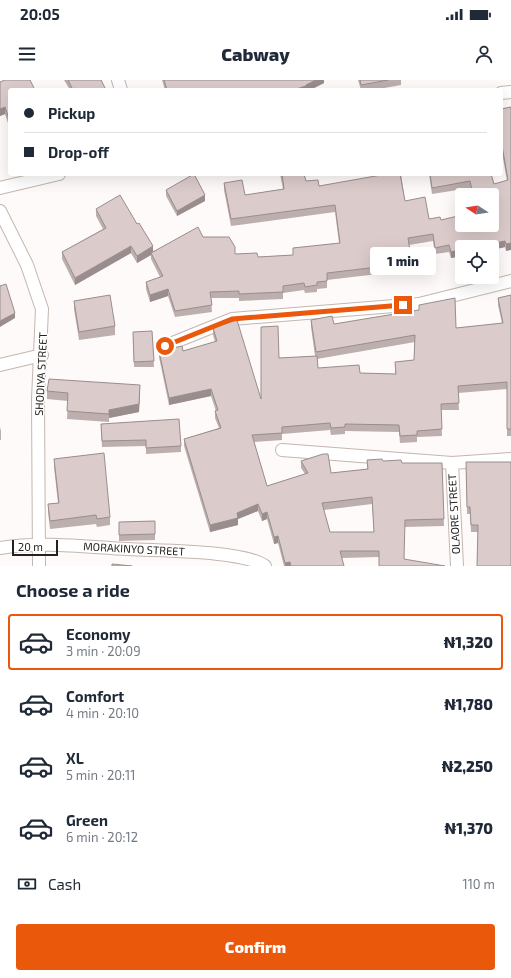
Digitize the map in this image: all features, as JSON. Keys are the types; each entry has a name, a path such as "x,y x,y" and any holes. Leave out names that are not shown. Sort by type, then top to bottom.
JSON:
{"street":[{"path":"0,188 51,176"},
{"name":"SHODIYA STREET","path":"0,211 27,265 39,296 43,317 42,355 38,399 39,566"},
{"path":"165,346 232,319 419,304 511,281"},
{"path":"0,365 42,355"},
{"path":"282,450 452,463 511,459"},
{"name":"OLAORE STREET","path":"452,463 457,566"},
{"name":"MORAKINYO STREET","path":"0,548 39,545 206,553 256,561 265,566"}],"building":[{"path":"5,80 30,80 34,88 8,88 8,116 5,107 0,109 0,82"},
{"path":"68,80 101,80 105,88 76,88 72,88"},
{"path":"164,80 316,80 300,88 166,88"},
{"path":"360,80 388,80 361,85"},
{"path":"511,107 511,243 506,244 505,241 499,242 499,240 455,240 455,251 451,252 449,245 435,248 433,234 408,238 412,263 327,273 327,281 317,282 317,285 305,287 304,283 283,286 283,292 239,294 239,291 210,292 212,305 175,311 168,289 150,295 146,282 163,276 151,253 198,227 203,237 229,237 235,247 235,254 257,253 258,257 293,255 293,248 340,243 335,205 231,219 224,183 242,180 245,195 284,189 282,176 305,176 306,181 318,180 319,186 376,176 400,176 405,201 425,197 429,219 440,217 441,220 455,217 455,232 499,232 499,188 472,188 470,181 432,188 430,176 492,176 494,184 508,180 503,151 503,109"},
{"path":"190,176 195,176 205,195 177,211 166,190"},
{"path":"120,195 137,224 139,223 153,246 137,256 131,246 75,278 62,252 106,228 96,209"},
{"path":"6,284 15,313 0,321 0,286"},
{"path":"110,295 115,326 79,332 74,301"},
{"path":"511,295 511,429 507,429 507,382 458,386 459,403 441,404 442,429 417,431 417,435 400,436 399,425 345,424 345,427 331,428 330,423 282,427 282,433 252,435 267,486 308,473 301,461 323,454 328,454 331,473 368,469 367,460 401,460 402,463 442,463 444,519 405,520 404,559 445,566 379,566 379,551 340,551 344,566 291,566 290,562 285,563 278,536 274,537 267,512 262,514 258,504 237,513 238,518 210,525 184,439 221,428 215,411 218,410 211,389 169,398 159,351 182,346 183,351 217,341 213,328 237,320 261,399 261,327 278,326 279,358 317,356 318,368 359,365 360,373 396,374 395,362 414,360 415,335 316,352 311,320 332,316 334,324 419,310 419,305 455,298 456,328 503,323 498,298","holes":["372,497 374,532 330,532 322,503"]},
{"path":"152,331 154,361 134,362 133,332"},
{"path":"49,379 140,385 139,404 109,410 109,414 67,411 68,393 47,391"},
{"path":"179,419 181,446 146,448 146,440 102,441 101,424"},
{"path":"104,453 110,517 97,519 96,515 50,521 48,504 59,503 54,459"},
{"path":"466,462 511,462 511,566 477,566 478,525 471,525 470,507 467,507"},
{"path":"155,521 155,534 119,535 119,522"},
{"path":"112,564 132,566 112,566"}],"route":[{"path":"165,346 232,319 403,305"}]}
